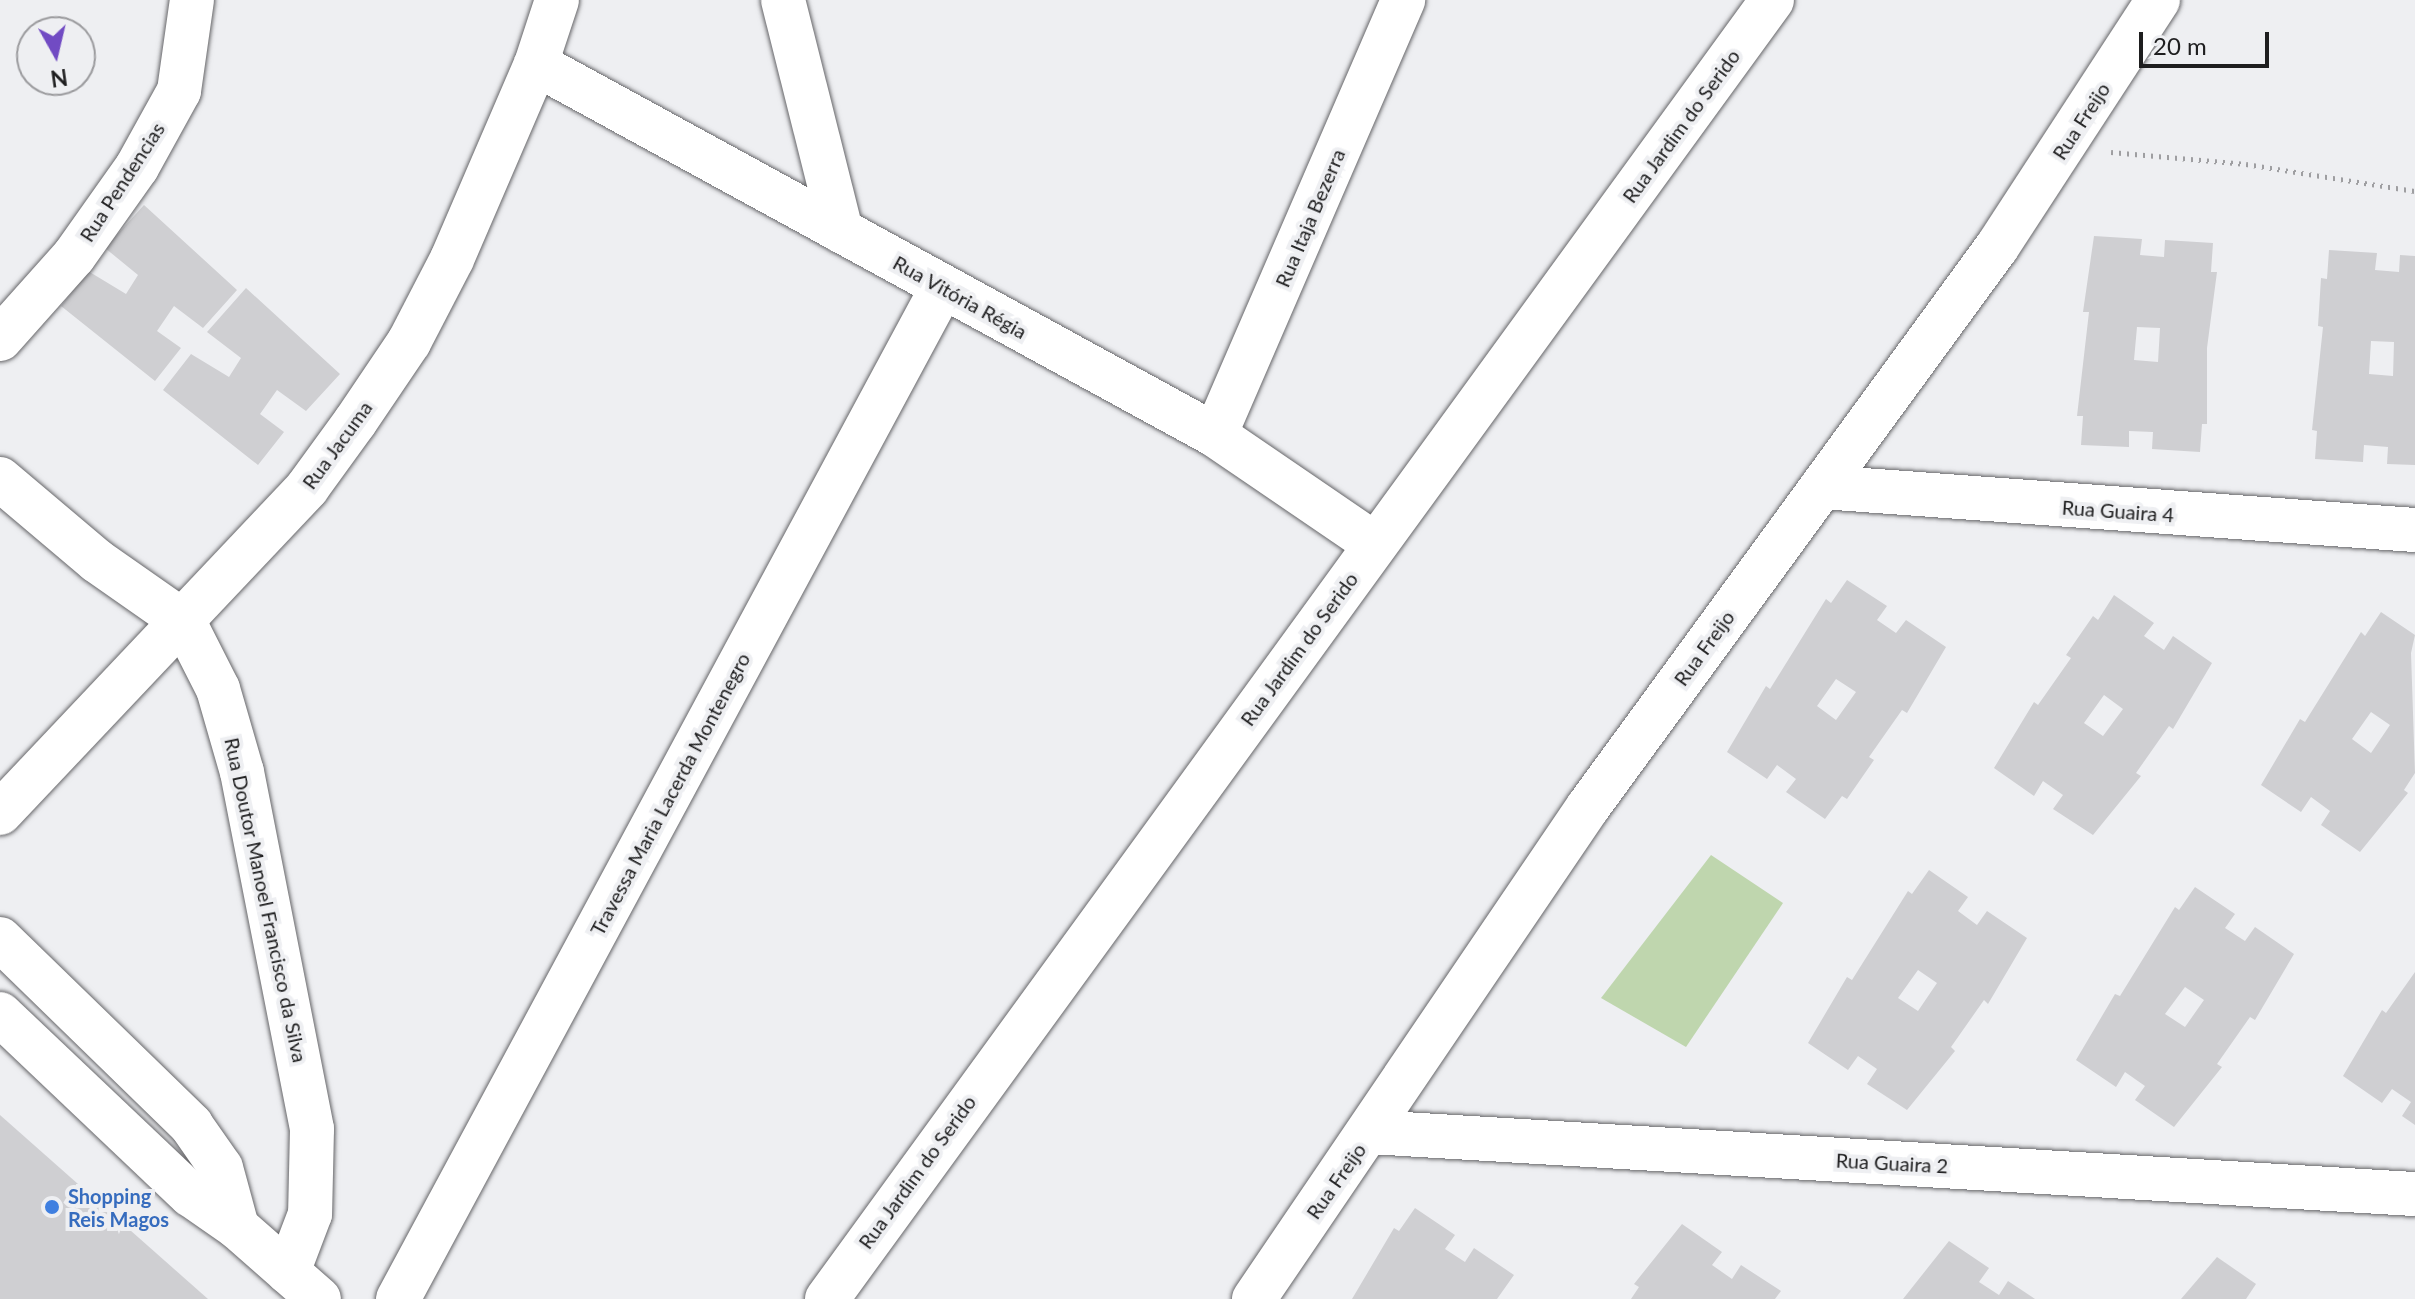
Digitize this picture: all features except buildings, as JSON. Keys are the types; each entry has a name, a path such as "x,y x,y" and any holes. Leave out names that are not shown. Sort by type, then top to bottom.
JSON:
{"street":[{"name":"Rua Pendencias","path":"0,339 74,256 137,167 179,91 192,0"},
{"name":"Rua Jacuma","path":"0,813 184,622 307,488 409,342 452,259 536,64 557,0"},
{"path":"783,0 841,231"},
{"name":"Rua Itaja Bezerra","path":"1215,435 1403,0"},
{"name":"Rua Jardim do Serido","path":"827,1299 1772,0"},
{"name":"Rua Freijo","path":"1254,1299 1588,807 2065,147 2158,0"},
{"name":"Rua Vitória Régia","path":"536,64 1215,435 1375,544"},
{"name":"Travessa Maria Lacerda Montenegro","path":"398,1299 942,288"},
{"name":"Rua Doutor Manoel Francisco da Silva","path":"0,479 97,561 184,622 218,689 242,772 310,1116 314,1177 304,1286"},
{"name":"Rua Guaira 4","path":"1822,487 2415,530"},
{"path":"0,939 191,1125 221,1168 237,1227"},
{"path":"0,1014 191,1195 237,1227 304,1286"},
{"name":"Rua Guaira 2","path":"1370,1132 2415,1194"}],"path":[{"path":"2065,147 2246,164 2415,191"}],"green space":[{"path":"1711,855 1783,903 1686,1047 1601,998"}],"place":[{"name":"Shopping Reis Magos","path":"52,1207"}]}
